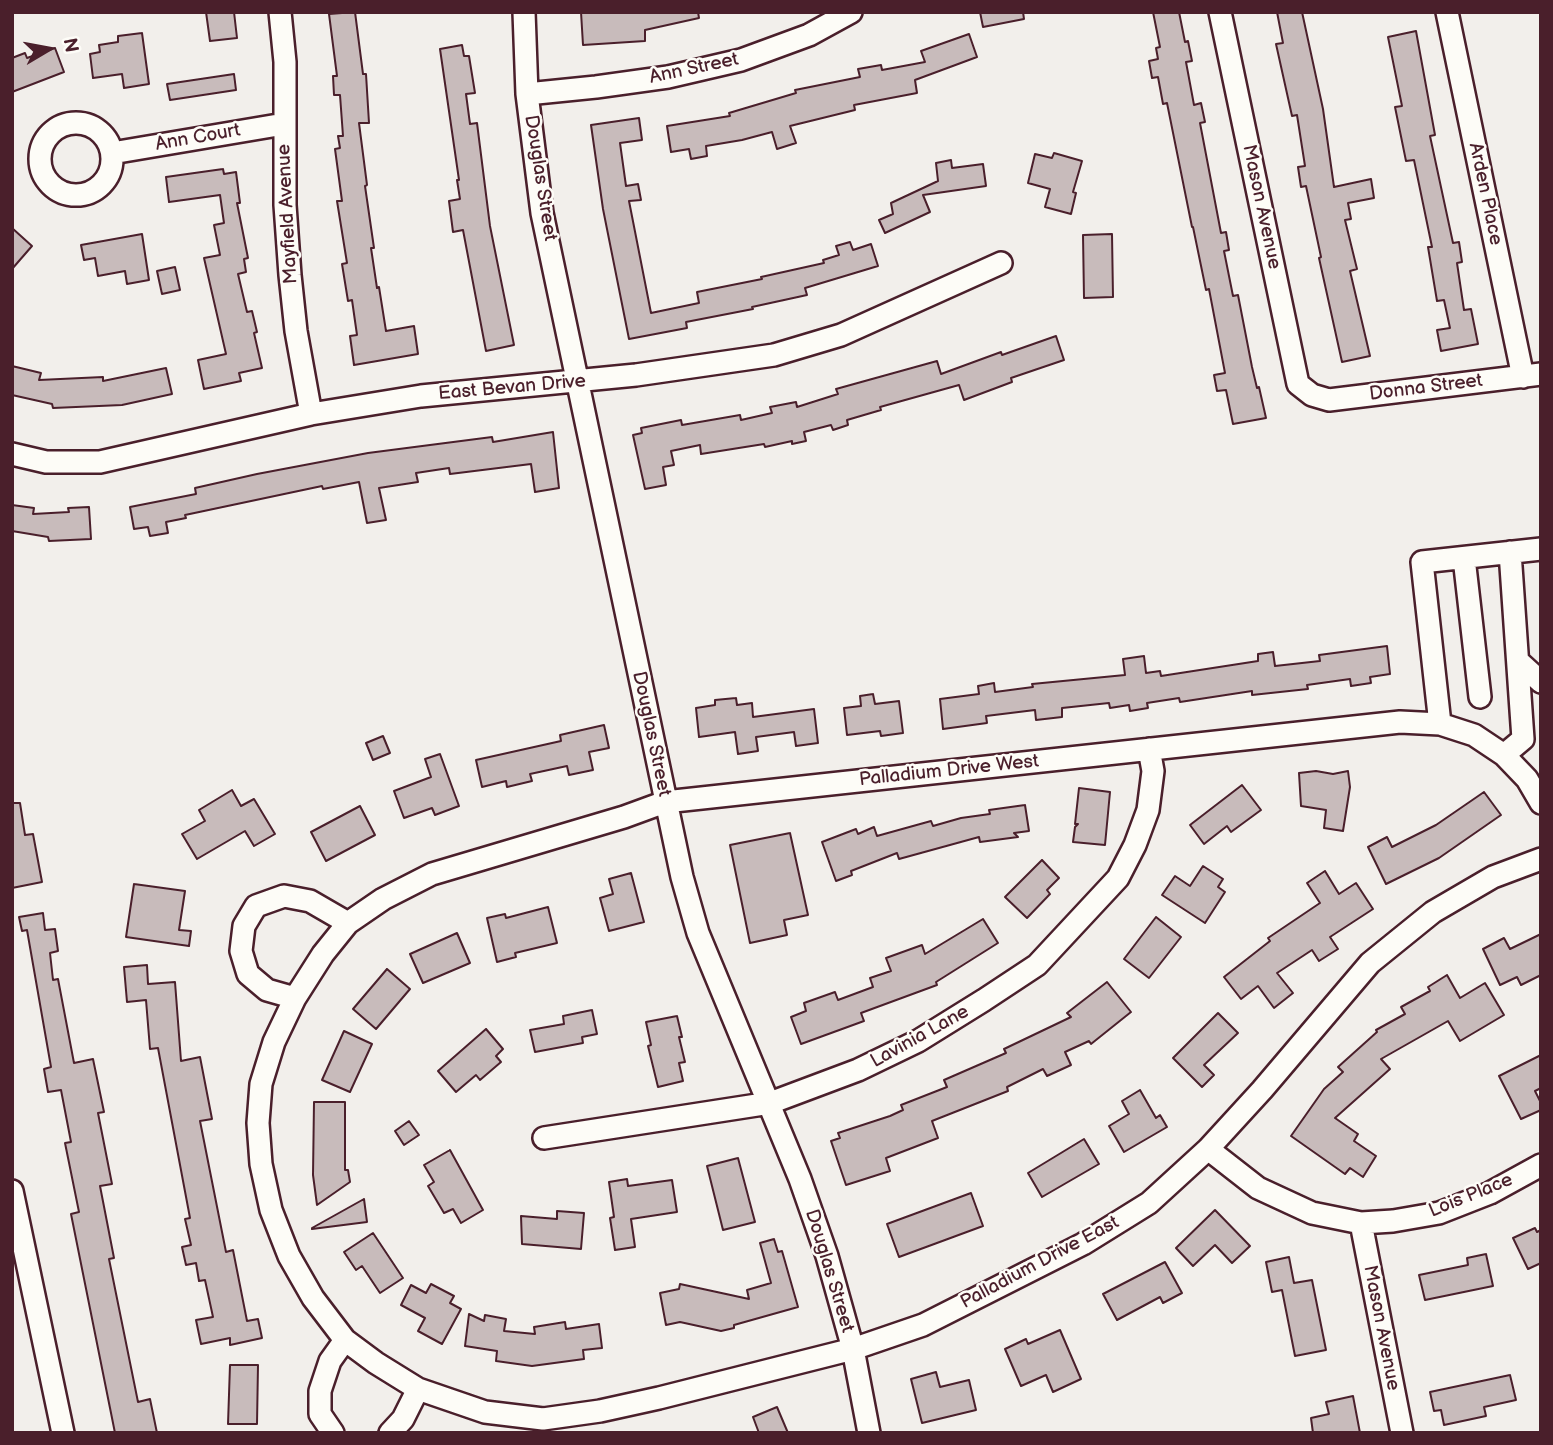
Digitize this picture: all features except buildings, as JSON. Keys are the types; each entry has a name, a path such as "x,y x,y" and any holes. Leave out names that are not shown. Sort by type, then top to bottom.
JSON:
{"street":[{"name":"Mayfield Avenue","path":"280,12 285,62 285,205 290,275 296,331 311,414"},
{"name":"Douglas Street","path":"524,12 527,94 542,213 682,877 698,933 770,1103 827,1256 853,1349 869,1433"},
{"name":"Ann Street","path":"527,94 668,77 741,60 809,35 851,12"},
{"name":"Mason Avenue","path":"1220,12 1298,384 1312,395"},
{"name":"Arden Place","path":"1447,12 1532,376"},
{"name":"Ann Court","path":"112,153 284,124"},
{"name":"East Bevan Drive","path":"12,454 46,462 100,462 311,414 421,396 578,382 774,355 841,335 1000,263"},
{"name":"Donna Street","path":"1312,395 1329,400 1532,376"},
{"path":"1440,724 1422,562 1541,549"},
{"path":"1504,755 1524,739 1510,552"},
{"path":"1464,558 1480,697"},
{"path":"1518,661 1541,682"},
{"name":"Palladium Drive West","path":"261,1164 258,1123 261,1084 274,1042 295,998 323,954 348,923 383,899 432,874 612,821 666,802 1400,722 1440,724 1474,735 1504,755 1537,790"},
{"name":"Lavinia Lane","path":"544,1138 770,1103 859,1070 918,1041 985,1000 1037,965 1118,878 1135,845 1148,810 1153,771 1149,749"},
{"name":"Palladium Drive East","path":"261,1164 271,1210 289,1256 313,1298 345,1340 418,1389 485,1412 543,1419 659,1398 853,1349 923,1325 1083,1244 1149,1203 1208,1149 1370,963 1433,912 1493,877 1541,859"},
{"path":"295,998 267,990 248,974 240,951 244,926 256,906 284,896 310,901 348,923"},
{"name":"Lois Place","path":"1208,1149 1258,1188 1312,1213 1361,1223 1439,1213 1490,1193 1541,1166"},
{"path":"12,1191 64,1433"},
{"name":"Mason Avenue","path":"1361,1223 1402,1433"},
{"path":"333,1433 320,1414 320,1391 330,1361 345,1340"},
{"path":"390,1433 403,1419 418,1389"}]}
